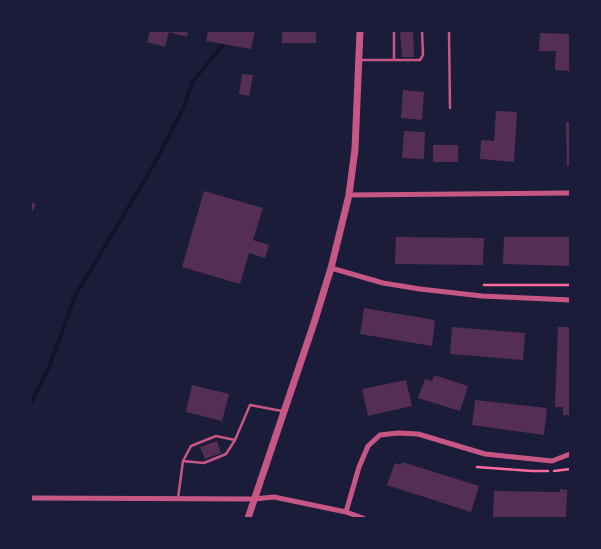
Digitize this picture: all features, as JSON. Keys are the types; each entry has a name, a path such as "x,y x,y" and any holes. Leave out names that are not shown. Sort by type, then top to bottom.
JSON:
{"street":[{"path":"248,518 314,323 331,268 349,196 355,149 360,31"},
{"path":"349,196 570,192"},
{"path":"331,268 383,283 420,289 482,296 570,300"},
{"path":"346,512 359,467 368,446 380,436 398,433 418,434 485,454 552,461 570,454"},
{"path":"31,498 254,499 274,497 346,512 363,518"}],"lane":[{"path":"394,31 394,60"},
{"path":"360,60 420,60 422,59 422,31"},
{"path":"449,31 450,108"},
{"path":"182,461 204,462 226,454 235,440 250,405 283,412"},
{"path":"178,498 182,461 191,446 216,436 235,440"}],"path":[{"path":"484,285 570,285"},
{"path":"478,467 532,471 570,469"}],"building":[{"path":"150,31 188,31 187,37 169,32 165,47 147,42"},
{"path":"208,31 255,31 251,49 206,41"},
{"path":"282,31 316,31 316,43 282,43"},
{"path":"400,31 413,31 414,57 402,57"},
{"path":"540,33 570,34 570,71 555,70 556,51 539,51"},
{"path":"242,74 253,75 249,96 239,94"},
{"path":"403,90 424,92 422,120 401,118"},
{"path":"496,111 517,112 514,162 480,159 481,140 494,141"},
{"path":"566,122 570,122 570,166 567,166"},
{"path":"404,131 425,132 424,159 402,158"},
{"path":"433,145 458,145 458,162 433,162"},
{"path":"204,191 263,208 253,240 269,245 265,258 249,253 240,284 182,267"},
{"path":"31,201 36,205 31,213"},
{"path":"396,237 484,238 483,265 395,264"},
{"path":"504,237 570,237 570,266 503,264"},
{"path":"364,308 435,320 432,346 360,334"},
{"path":"452,327 525,333 523,360 450,354"},
{"path":"558,327 570,327 570,415 563,415 563,407 555,407"},
{"path":"434,375 468,386 460,411 418,398 425,379 432,381"},
{"path":"406,380 412,406 368,416 362,389"},
{"path":"192,385 229,394 222,421 186,412"},
{"path":"475,400 547,408 544,435 472,425"},
{"path":"217,441 221,453 205,459 200,447"},
{"path":"402,462 479,486 471,512 387,485 395,463 401,465"},
{"path":"560,489 567,490 566,518 493,517 494,491 560,492"}],"waterway":[{"path":"31,403 49,367 76,294 153,166 183,109 193,81 226,41"}]}
